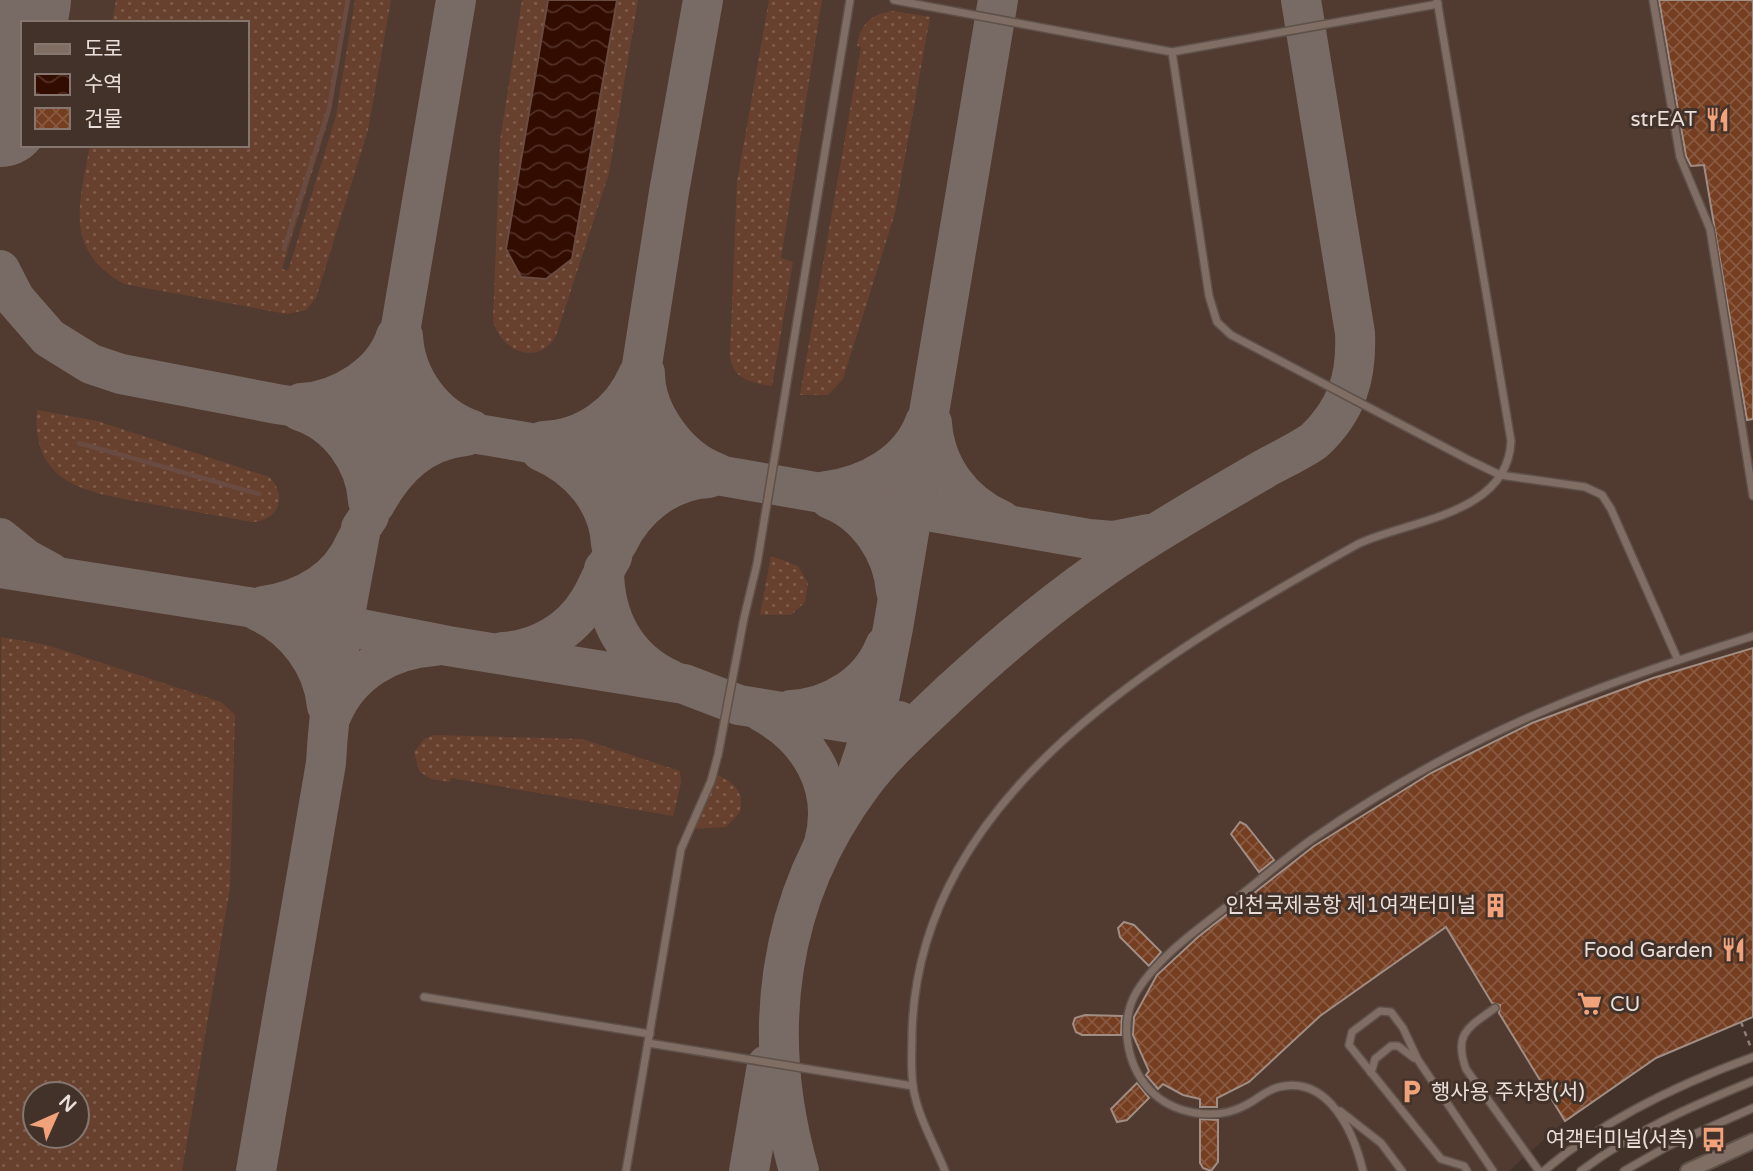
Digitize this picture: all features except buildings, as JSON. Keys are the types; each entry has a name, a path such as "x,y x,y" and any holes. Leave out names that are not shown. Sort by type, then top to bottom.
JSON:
{"street":[{"path":"1688,1171 1753,1142"}],"lane":[{"path":"626,1171 681,849 711,781 718,755 757,564 850,0"},
{"path":"894,0 1172,52 1438,2 1511,442 1511,456 1500,475 1476,501 1457,512 1382,533 1358,544 1206,634 1127,689 1020,782 986,823 957,867 920,957 912,1010 913,1086 945,1171"},
{"path":"1653,0 1680,157 1710,229 1753,496"},
{"path":"1172,52 1209,296 1217,323 1231,335 1500,475 1585,487 1602,495 1611,509 1677,658"},
{"path":"1402,1171 1381,1143 1316,1091 1297,1086 1281,1086 1226,1113 1192,1113 1167,1103 1150,1091 1137,1074 1130,1057 1129,1014 1136,993 1150,974 1194,932 1301,848 1422,771 1549,709 1677,658 1753,636"},
{"path":"424,997 913,1086"},
{"path":"1495,1008 1469,1027 1461,1038 1460,1053 1466,1069 1542,1171 1622,1115 1753,1056"},
{"path":"1467,1171 1464,1166 1441,1159 1349,1045 1348,1038 1380,1011 1391,1012 1403,1028 1418,1060 1493,1171"},
{"path":"1371,1073 1375,1059 1394,1045 1418,1060"},
{"path":"1581,1171 1611,1149 1674,1113 1753,1081"},
{"path":"1335,1107 1348,1126 1363,1171"},
{"path":"1625,1171 1668,1146 1753,1108"}],"path":[{"path":"1741,1021 1753,1056"}],"shaded area":[{"path":"0,0 1753,0 1753,1017 1655,1058 1565,1121 1509,1171 0,1171"},
{"path":"116,0 349,0 330,115 282,269 288,271 336,116 355,0 391,0 368,130 316,298 306,310 287,314 124,284 104,270 91,256 83,240 80,223 82,186 90,147 248,147 248,21 112,21"},
{"path":"522,0 548,0 506,249 572,259 617,0 638,0 609,173 556,336 540,351 530,353 511,347 503,340 493,320 500,141"},
{"path":"769,0 822,0 781,258 793,262 772,386 750,381 739,375 730,356 737,182"},
{"path":"894,11 930,17 895,213 843,379 828,395 800,395 861,47 857,46 868,21 879,14"},
{"path":"37,410 97,421 269,477 278,491 278,506 269,517 252,522 88,490 55,471 44,456 38,436"},
{"path":"771,556 798,566 808,583 805,602 791,615 760,615"},
{"path":"1,637 47,645 221,702 235,715 230,888 182,1171 0,1171"},
{"path":"434,735 582,739 680,771 681,783 673,816 451,778 450,782 431,779 419,771 414,752 424,739"},
{"path":"715,774 736,788 741,799 740,812 726,827 691,829"}],"water":[{"path":"548,0 617,0 572,259 546,279 521,277 506,249"}],"waterway":[{"path":"284,249 329,109 348,0"},
{"path":"79,443 259,494"}],"taxiway":[{"path":"256,1171 326,763 340,645 361,528 369,516 456,0"},
{"path":"503,652 541,643 563,630 582,612 612,557 669,192 703,0"},
{"path":"855,781 874,725 893,628 998,0"},
{"path":"799,1171 787,1120 780,1069 779,1019 784,970 794,921 810,874 833,828 862,784 916,726 1036,618 1081,583 1145,540 1314,441 1335,417 1348,392 1354,364 1355,333 1301,0"},
{"path":"0,270 15,299 49,338 91,364 121,374 277,404 490,436 1089,539 1113,541 1148,534"},
{"path":"301,403 331,397 359,383 382,362 396,336"},
{"path":"403,336 409,366 424,394 445,416 472,430"},
{"path":"645,373 651,404 666,433 689,457 717,473"},
{"path":"543,441 573,436 600,422 622,401 638,375"},
{"path":"300,411 326,425 348,446 362,472 368,501"},
{"path":"826,491 857,484 898,461 918,437 925,422"},
{"path":"932,423 939,454 953,482 974,504 1001,520"},
{"path":"375,504 392,478 412,458 436,443 466,436"},
{"path":"541,451 568,466 590,488 605,514 611,544"},
{"path":"617,544 633,519 654,498 680,484 709,478"},
{"path":"830,499 856,514 876,536 890,562 896,591"},
{"path":"0,538 26,559 50,572"},
{"path":"263,606 293,599 319,586 340,567 356,541"},
{"path":"0,568 248,607 448,646 684,684 739,705 863,725 899,721"},
{"path":"604,569 608,604 620,635 641,661 671,680"},
{"path":"258,611 284,627 305,649 320,676 327,706"},
{"path":"332,714 349,686 373,665 402,652 434,646"},
{"path":"791,710 820,704 847,692 870,672 885,646"},
{"path":"762,712 794,736 817,766 827,803 828,822 824,843"},
{"path":"749,1171 767,1065"}],"runway":[{"path":"0,116 20,0"}],"place":[{"name":"strEAT","path":"1717,119"},
{"name":"인천국제공항 제1여객터미널","path":"1496,905"},
{"name":"Food Garden","path":"1733,950"},
{"name":"CU","path":"1590,1004"},
{"name":"행사용 주차장(서)","path":"1411,1092"},
{"name":"여객터미널(서측)","path":"1714,1139"}]}
